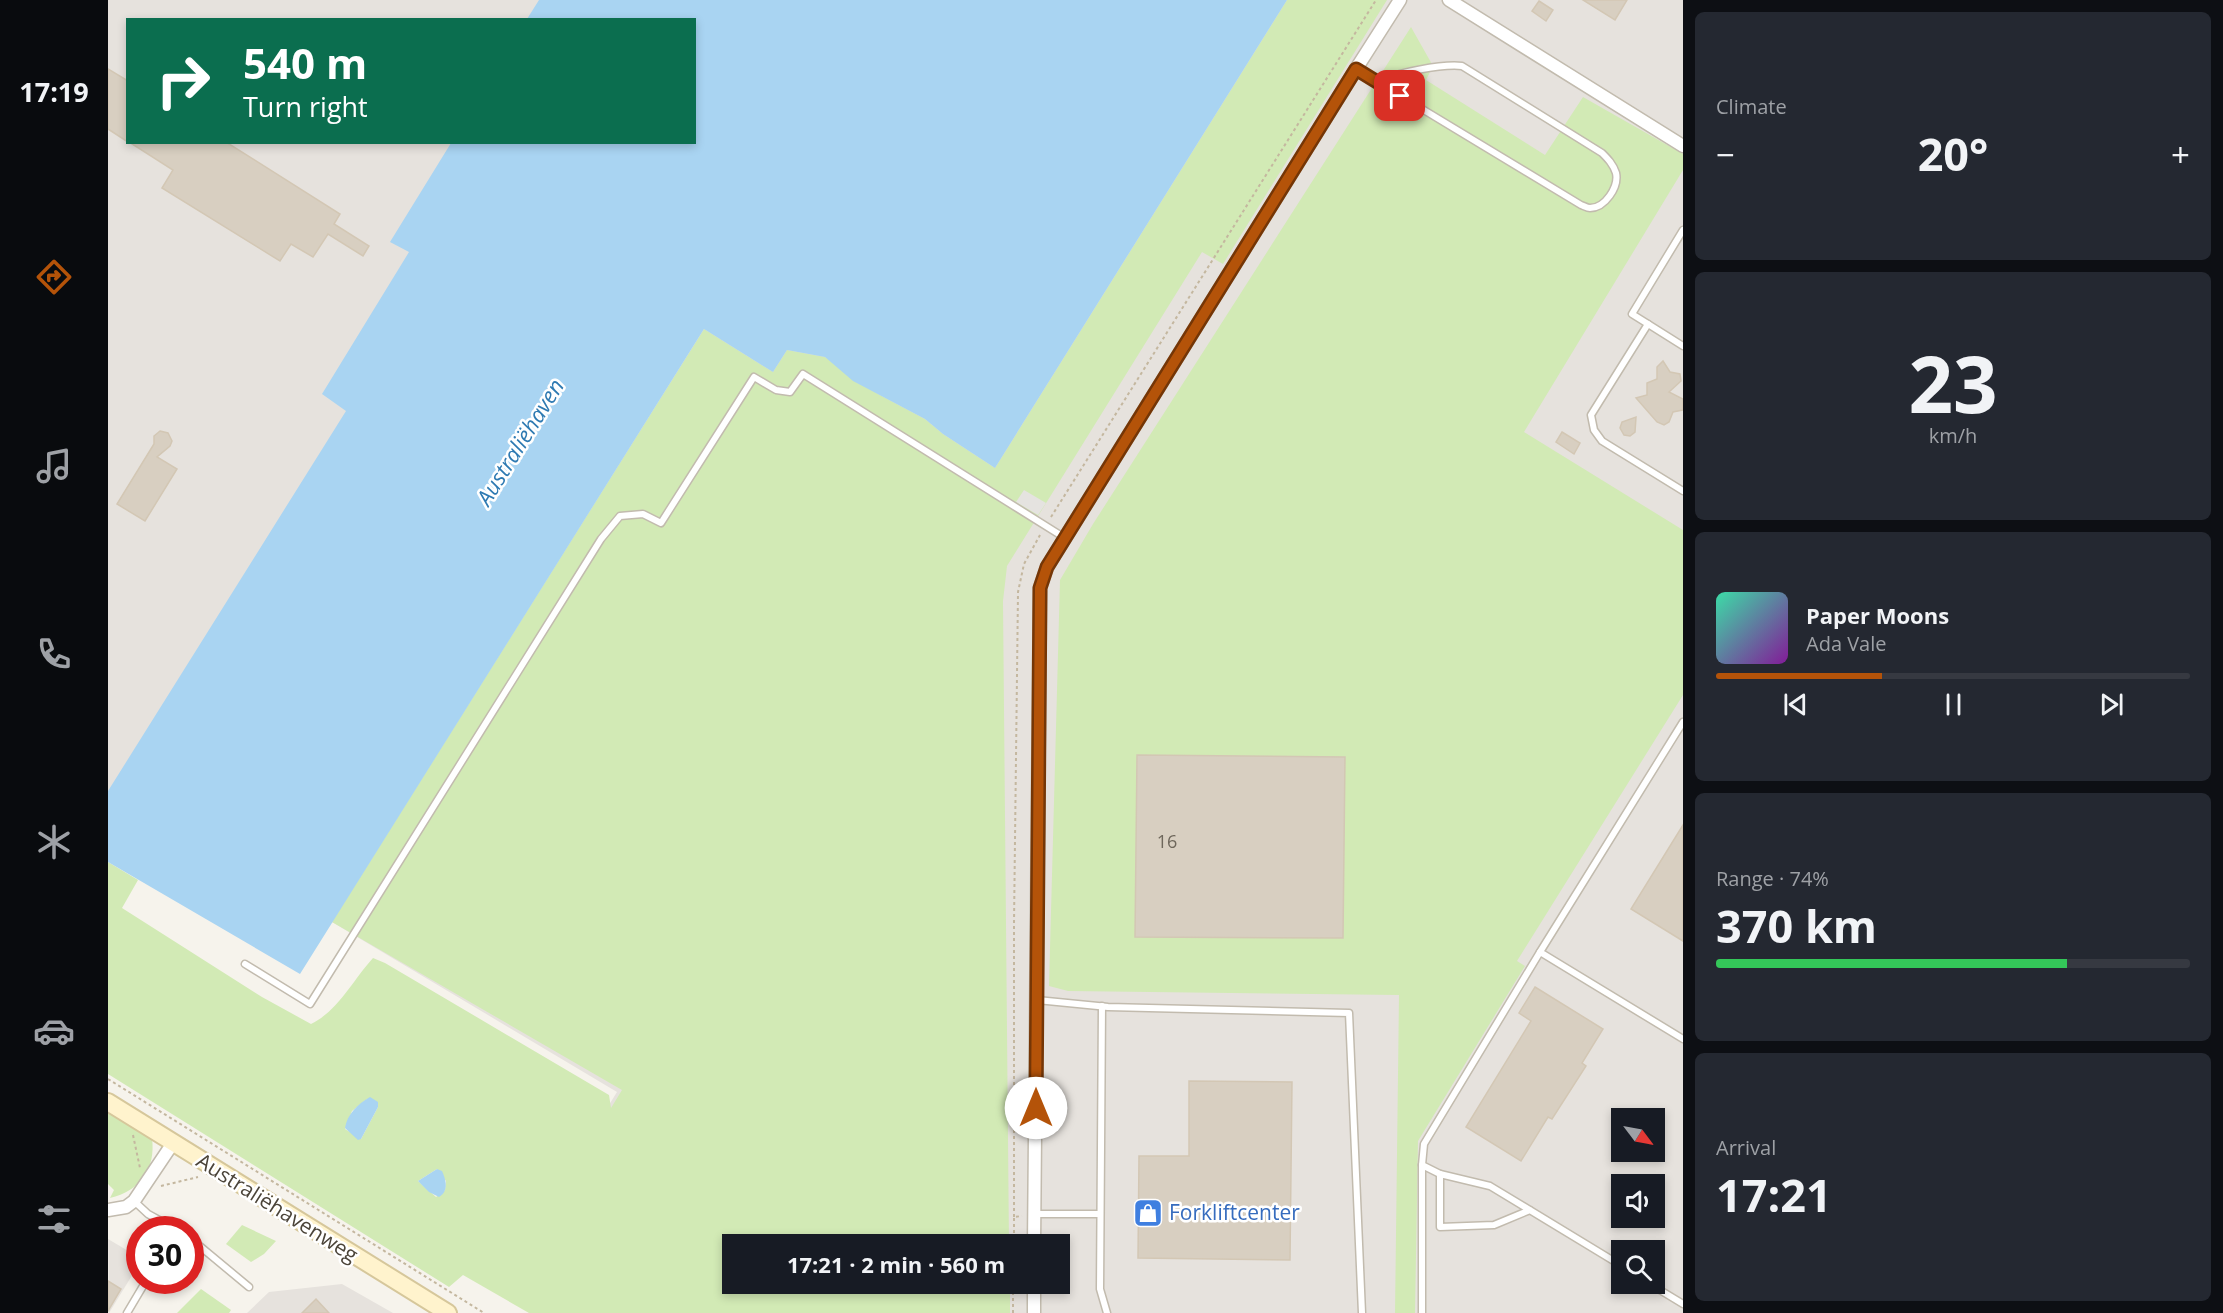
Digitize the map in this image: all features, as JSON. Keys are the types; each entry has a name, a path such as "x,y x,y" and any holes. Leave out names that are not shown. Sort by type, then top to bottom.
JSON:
{"street":[{"path":"1035,1234 1040,588 1047,567 1400,0"},
{"path":"1449,0 1683,146"},
{"name":"Australiëhavenweg","path":"108,1102 428,1305 448,1313"},
{"path":"108,1210 126,1207 134,1201 148,1184 173,1143"},
{"path":"1034,1294 1034,1313"}],"lane":[{"path":"1356,69 1581,206 1590,208 1600,205 1616,186 1614,169 1602,153 1462,66 1443,65 1389,78 1380,83"},
{"path":"1683,230 1632,314 1683,346"},
{"path":"1648,324 1591,414 1594,430 1602,441 1683,491"},
{"path":"245,964 310,1004 602,539 620,516 643,514 661,523 754,377 776,390 790,392 803,374 1065,538"},
{"path":"1422,1313 1424,1144 1683,722"},
{"path":"1540,952 1683,1039"},
{"path":"1037,1000 1102,1006 1349,1013 1362,1313"},
{"path":"1102,1006 1100,1289 1107,1313"},
{"path":"1422,1165 1440,1174 1490,1186 1611,1259"},
{"path":"1440,1174 1440,1227 1494,1225 1530,1210"},
{"path":"134,1201 152,1216"},
{"path":"1035,1214 1100,1214"},
{"path":"204,1250 249,1287"},
{"path":"1665,1293 1683,1304"},
{"path":"127,1313 138,1294"}],"path":[{"path":"1014,1234 1014,923 1018,592 1024,564 1376,0"},
{"path":"108,1079 484,1313"},
{"path":"150,1105 133,1135 141,1176 148,1184 156,1188 177,1181 191,1180 201,1175 208,1166"},
{"path":"1014,1217 1035,1214"},
{"path":"1013,1294 1013,1313"}],"shaded area":[{"path":"108,0 633,0 621,18 126,18 126,144 542,144 108,831"},
{"path":"1287,0 1683,0 1683,1313 730,1313 545,1208 617,1092 332,922 704,329"},
{"path":"1024,490 1046,503 1038,515 1016,502"},
{"path":"108,1239 126,1250 126,1285 109,1313"},
{"path":"342,1284 393,1313 247,1313 269,1292"}],"green space":[{"path":"1287,0 1387,0 1223,264 1202,252 1007,566 1003,601 1009,1234 722,1234 722,1294 1010,1294 1010,1313 529,1313 463,1275 449,1287 108,1074 108,862 138,880 122,908 262,997 311,1024 337,1003 373,958 609,1095 611,1108 622,1090 332,922 704,329 773,372 787,350 825,357 878,394 925,419 943,434 995,468","holes":["367,1099 378,1107 361,1139 345,1129 352,1111","437,1169 446,1181 445,1190 436,1197 418,1181"]},
{"path":"1411,27 1433,66 1426,80 1545,155 1583,97 1683,154 1683,170 1524,432 1683,530 1683,695 1517,961 1525,966 1418,1141 1415,1313 1395,1313 1399,995 1068,991 1049,986 1060,580 1093,524"},
{"path":"108,1111 152,1138 153,1149 148,1169 138,1184 121,1195 110,1198 114,1190 108,1184"},
{"path":"242,1225 276,1241 264,1254 251,1262 226,1244"},
{"path":"204,1291 231,1310 229,1313 177,1313 196,1294 204,1294"}],"water":[{"name":"Australiëhaven","path":"539,0 1287,0 995,468 943,434 925,419 853,381 825,357 787,350 773,372 704,329 300,974 108,862 108,791 346,411 322,394 409,252 390,242 450,144 696,144 696,18 528,18"},
{"path":"370,1097 378,1102 378,1107 361,1139 358,1140 345,1128 346,1123 354,1110"},
{"path":"437,1169 442,1171 446,1185 439,1197 429,1192 418,1181"}],"building":[{"path":"1583,0 1627,0 1615,20"},
{"path":"1539,1 1553,10 1546,21 1532,11"},
{"path":"108,69 126,80 126,141 108,129"},
{"path":"132,144 229,144 340,214 334,224 369,246 363,256 328,234 313,257 291,244 280,261 162,188 173,170"},
{"path":"1663,361 1670,372 1680,374 1681,381 1669,392 1683,399 1683,410 1673,412 1669,422 1664,425 1657,422 1636,398 1647,395 1647,383 1657,379 1657,367"},
{"path":"1636,417 1635,432 1630,436 1624,435 1620,428 1622,422"},
{"path":"160,431 168,433 172,441 170,446 157,457 177,469 145,521 117,504 154,444 154,436"},
{"path":"1562,432 1580,443 1574,454 1556,442"},
{"path":"1137,755 1345,757 1343,938 1135,937"},
{"path":"1683,825 1683,941 1631,909"},
{"path":"1535,987 1603,1029 1582,1063 1586,1066 1552,1119 1548,1117 1521,1161 1466,1127 1531,1021 1519,1013"},
{"path":"1189,1081 1292,1082 1290,1260 1138,1258 1139,1156 1189,1156"},
{"path":"108,1281 121,1289 108,1311"},
{"path":"316,1299 329,1313 302,1313"}],"place":[{"name":"Forkliftcenter","path":"1148,1213"}],"route":[{"path":"1036,1108 1040,588 1047,567 1356,69 1400,96"}]}
